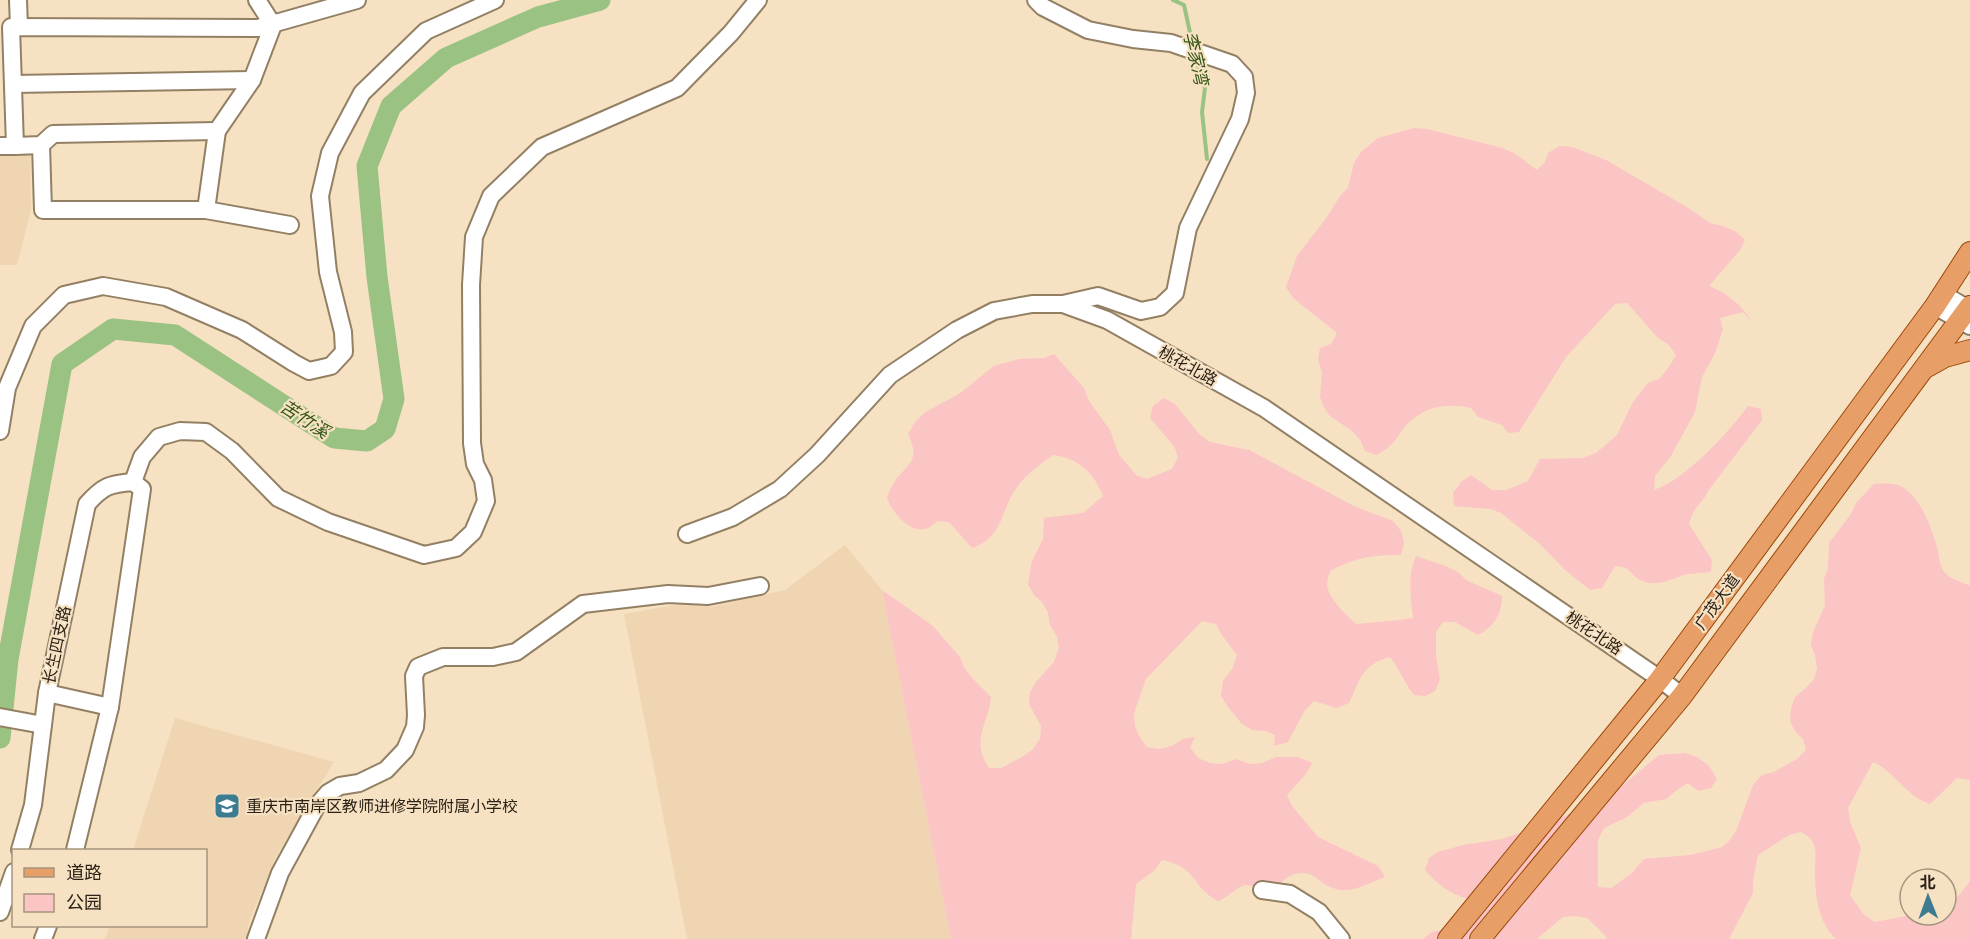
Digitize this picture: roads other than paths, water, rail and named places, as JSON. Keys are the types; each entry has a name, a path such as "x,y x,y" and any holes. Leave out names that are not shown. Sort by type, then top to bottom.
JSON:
{"main road":[{"name":"广茂大道","path":"1448,939 1660,679 1939,300 1970,252"},
{"name":"广茂大道","path":"1480,939 1682,696 1925,368 1968,314"},
{"path":"1925,368 1945,357 1970,350"}],"street":[{"path":"18,0 19,27"},
{"path":"257,0 273,25"},
{"path":"217,131 53,134 41,146 8,146 13,84 11,27 258,28 357,0"},
{"path":"0,431 7,388 33,326 64,295 103,286 166,297 242,330 309,371 331,366 344,352 343,332 328,272 320,196 330,153 362,93 426,31 495,0"},
{"path":"75,849 110,707 142,457 159,436 180,431 206,432 232,451 278,498 328,522 424,555 456,548 473,532 486,501 483,480 475,464 472,443 471,285 474,237 491,195 542,147 677,88 731,33 758,0"},
{"path":"1036,0 1043,7 1088,30 1133,39 1171,43 1232,64 1244,77 1245,93 1240,119 1188,228 1175,293 1160,307 1141,311 1098,296 1063,304"},
{"path":"206,210 217,131 252,80 273,25"},
{"path":"13,84 252,80"},
{"path":"41,146 43,210 206,210 290,225"},
{"path":"1939,300 1968,314"},
{"name":"桃花北路","path":"687,534 733,517 780,489 817,455 890,375 957,330 994,311 1032,304 1063,304 1107,320 1263,408 1682,696"},
{"name":"长生四支路","path":"20,849 33,804 36,724 47,693 87,504 97,493 112,483 138,485"},
{"path":"256,939 280,873 316,807 328,793 340,786 359,783 386,770 405,750 415,727 413,687 418,667 443,657 493,657 516,652 583,604 668,594 708,596 760,586"},
{"path":"47,693 110,707"},
{"path":"0,717 36,724"},
{"path":"0,912 12,878"},
{"path":"1262,890 1290,894 1319,912 1341,939"}],"waterway":[{"name":"苦竹溪","path":"0,738 8,659 62,364 113,329 175,335 334,438 367,441 385,429 394,399 377,277 367,166 391,106 446,58 538,17 600,0"},
{"name":"李家湾","path":"1173,0 1184,5 1193,46"},
{"name":"李家湾","path":"1195,57 1205,88 1202,112 1207,159"}],"place":[{"name":"重庆市南岸区教师进修学院附属小学校","path":"227,806"}]}
